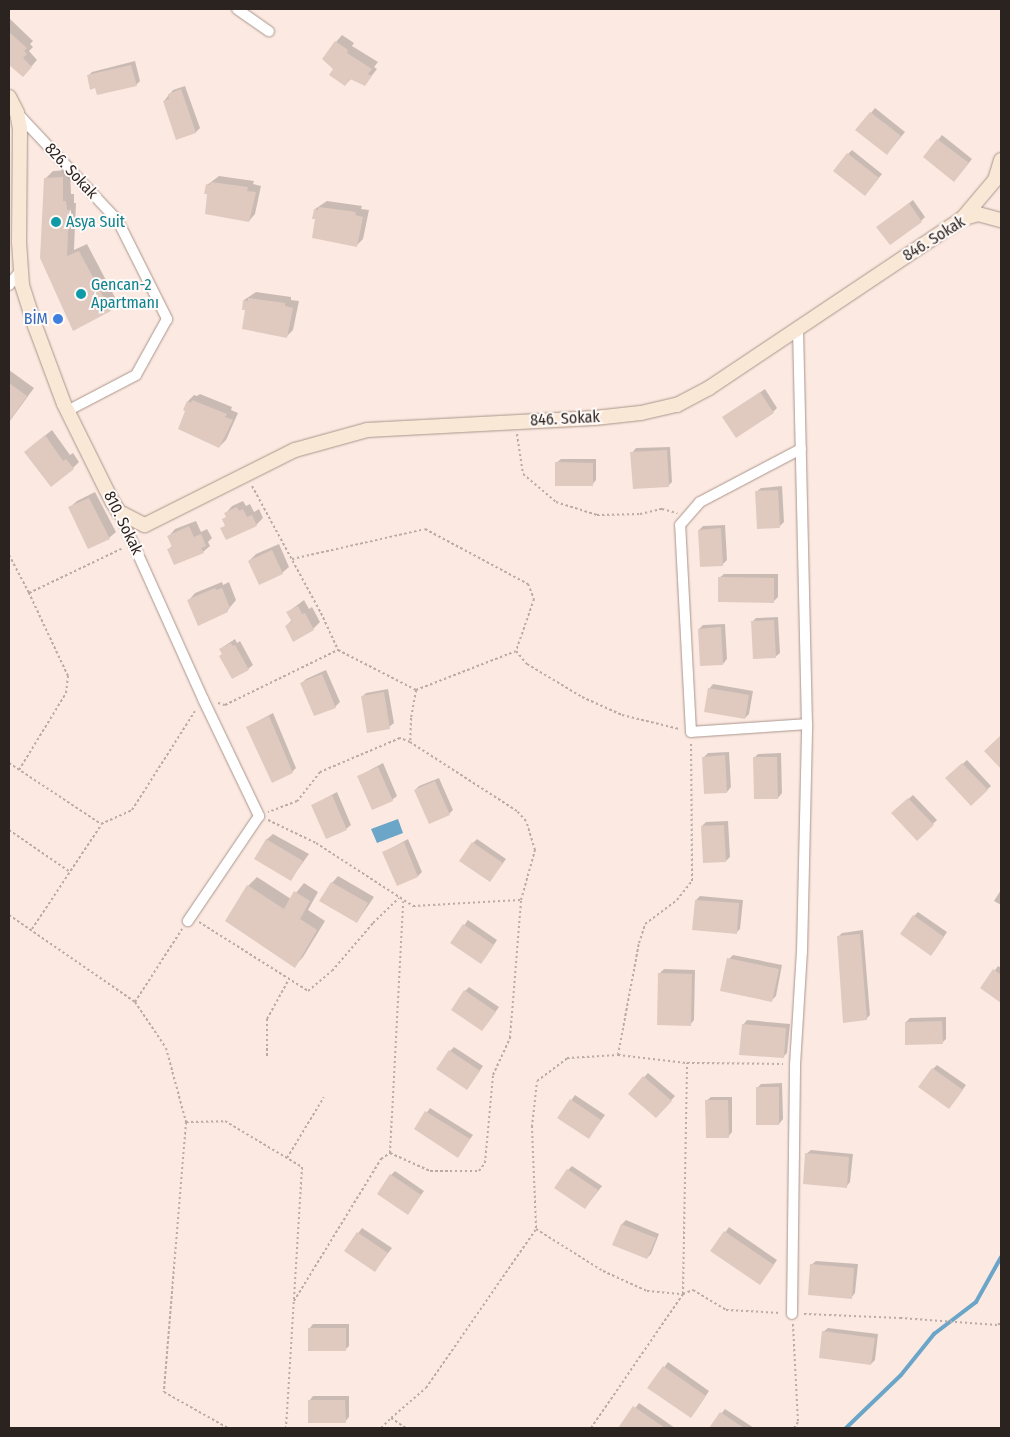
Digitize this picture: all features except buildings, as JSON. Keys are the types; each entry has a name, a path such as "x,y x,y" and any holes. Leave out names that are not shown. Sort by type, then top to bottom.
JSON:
{"street":[{"path":"237,9 269,31"},
{"name":"810. Sokak","path":"9,97 17,113 20,129 19,242 22,285 44,353 67,411 118,512 203,699 259,816"},
{"name":"826. Sokak","path":"17,113 118,221 167,319 136,375 67,411"},
{"path":"961,220 995,180 1001,160"},
{"name":"846. Sokak","path":"118,512 145,525 295,450 368,430 623,415 677,405 708,388 961,220 978,214 1001,220"},
{"path":"9,285 21,270"},
{"path":"792,1314 795,1064 802,952 807,724 798,328"},
{"path":"801,449 700,502 680,525 691,732 807,724"},
{"path":"190,919 259,816"}],"path":[{"path":"515,422 523,474 556,502 597,515 640,514 662,509 687,516"},
{"path":"246,475 321,613 338,650 416,690 516,651 534,599 528,584 425,529 292,559"},
{"path":"29,593 133,544"},
{"path":"9,555 68,676 66,693 19,770"},
{"path":"32,930 101,824 132,810 203,699 225,705 338,650"},
{"path":"516,651 527,664 582,697 622,715 691,732 692,881 677,900 645,924 638,943 618,1055"},
{"path":"410,742 411,718 416,690"},
{"path":"259,816 296,802 320,772 400,738 410,742 517,811 526,821 535,850 520,900 510,1038 493,1075 485,1163 479,1171 430,1171 390,1153"},
{"path":"9,763 101,824"},
{"path":"259,816 316,843 413,906 520,900"},
{"path":"9,830 70,872"},
{"path":"135,1002 190,919 308,991 332,971 373,923 399,898"},
{"path":"390,1153 404,900"},
{"path":"9,915 135,1002 166,1048 186,1122 164,1392 228,1428"},
{"path":"267,1056 267,1020 289,979"},
{"path":"381,1428 426,1388 536,1229 532,1128 537,1081 568,1058 618,1055 687,1063 795,1064"},
{"path":"592,1428 683,1294 687,1063"},
{"path":"287,1158 324,1097"},
{"path":"186,1122 224,1122 302,1167 286,1428"},
{"path":"293,1302 381,1159 390,1153"},
{"path":"536,1229 603,1271 647,1291 683,1294 693,1290 726,1310 939,1321 998,1326 1001,1322"},
{"path":"792,1314 798,1422 794,1428"},
{"path":"391,1418 406,1428"}],"water":[{"path":"398,819 403,833 377,843 371,829"}],"waterway":[{"path":"846,1428 901,1375 934,1334 976,1302 1001,1257"}],"place":[{"name":"Asya Suit","path":"56,222"},
{"name":"Gencan-2 Apartmanı","path":"81,294"},
{"name":"BİM","path":"58,319"}]}
